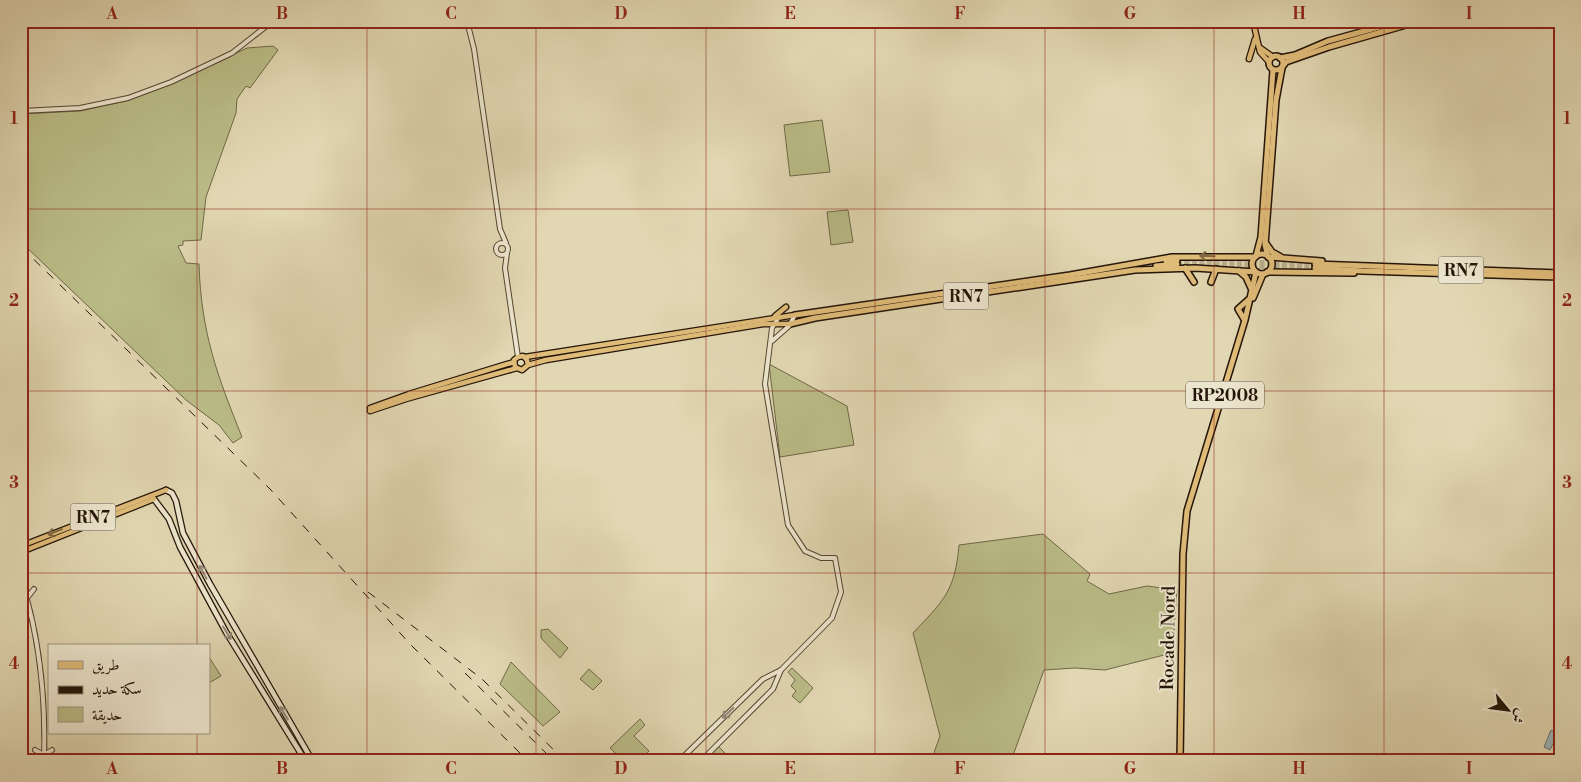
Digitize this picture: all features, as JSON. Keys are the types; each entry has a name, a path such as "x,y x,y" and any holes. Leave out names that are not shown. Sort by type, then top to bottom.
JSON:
{"highway":[{"path":"1256,272 1252,264 1256,257 1261,237 1273,70 1269,62 1273,57 1280,58 1295,55 1328,41 1401,21"},
{"path":"1273,70 1329,47 1420,21"},
{"path":"1265,273 1271,265 1265,242 1276,100 1282,67 1280,58"},
{"path":"1265,242 1272,252 1283,258"},
{"path":"1140,263 1185,256 1256,257 1263,255 1362,269"},
{"name":"RN7","path":"790,324 816,318 1141,270 1177,262 1140,263 794,315"},
{"name":"RN7","path":"1315,266 1560,277"},
{"path":"1141,270 1185,268 1265,273 1276,271 1338,274 1362,269"},
{"path":"1185,268 1194,282"},
{"path":"1211,282 1216,269"},
{"name":"RN7","path":"1362,269 1560,273"},
{"path":"1236,270 1246,277 1252,290"},
{"name":"Rocade Nord","path":"1180,761 1183,554 1186,516 1245,320 1256,272"},
{"name":"Rocade Nord","path":"1186,516 1254,294 1265,273"},
{"path":"1245,320 1238,309 1250,296"}],"main road":[{"path":"1253,21 1261,55 1269,62"},
{"path":"1249,59 1256,39"},
{"path":"1258,46 1273,57"},
{"path":"770,318 786,307"},
{"name":"RN7","path":"518,357 794,315"},
{"name":"RN7","path":"410,396 517,368 524,369 528,364 733,329 790,324"},
{"path":"517,368 514,362 518,357"},
{"path":"525,357 528,364"},
{"name":"RN7","path":"370,410 514,362"},
{"name":"RN7","path":"21,546 166,490 172,493 176,501 183,533 210,584 309,755"},
{"name":"RN7","path":"21,552 154,499 169,519 180,547 226,632 302,759"},
{"path":"302,759 309,755 315,761"}],"street":[{"path":"21,111 80,108 128,98 171,82 227,55 273,21"},
{"path":"468,21 474,49 500,229 508,248 505,268"},
{"path":"500,229 496,250 505,268 518,357"},
{"path":"498,244 506,243"},
{"path":"499,254 507,253"},
{"path":"772,341 790,324 794,315"},
{"path":"680,761 763,679 781,670 832,618 841,592 834,558 821,558 805,551 788,526 765,384 767,360 774,324 780,316"},
{"path":"21,579 38,644 43,683 44,761"},
{"path":"27,598 34,589"},
{"path":"701,761 773,689 781,670"},
{"path":"35,750 44,755"},
{"path":"44,755 52,750"}],"green space":[{"path":"273,46 278,50 250,88 246,86 237,99 236,113 206,197 201,240 183,241 183,245 178,246 186,263 199,264 203,311 212,353 242,437 233,443 219,425 186,400 21,242 21,114 80,111 126,101 176,82 247,48"},
{"path":"822,120 830,172 790,176 784,125"},
{"path":"848,210 853,242 831,245 827,212"},
{"path":"769,364 847,406 854,445 780,457"},
{"path":"1043,534 1090,574 1087,581 1109,594 1147,586 1177,590 1172,653 1105,670 1075,668 1044,670 1011,761 931,761 940,736 913,633 946,595 954,574 959,545"},
{"path":"548,629 568,648 560,658 541,638 541,630"},
{"path":"210,659 221,676 210,682"},
{"path":"511,662 560,712 543,726 500,684"},
{"path":"792,668 813,688 800,703 792,696 796,691 791,686 795,680 788,672"},
{"path":"589,669 602,681 593,690 580,679"},
{"path":"640,719 645,725 634,736 649,751 640,761 624,761 610,748"},
{"path":"717,745 733,761 703,761"}],"water":[{"path":"1551,730 1558,733 1550,750 1544,747"}],"tunnel":[{"path":"1177,260 1315,264"},
{"path":"1177,264 1315,268"}],"railway":[{"path":"21,247 270,489 410,644 528,761"},
{"path":"368,592 482,679 565,761"},
{"path":"465,673 554,761"}]}
